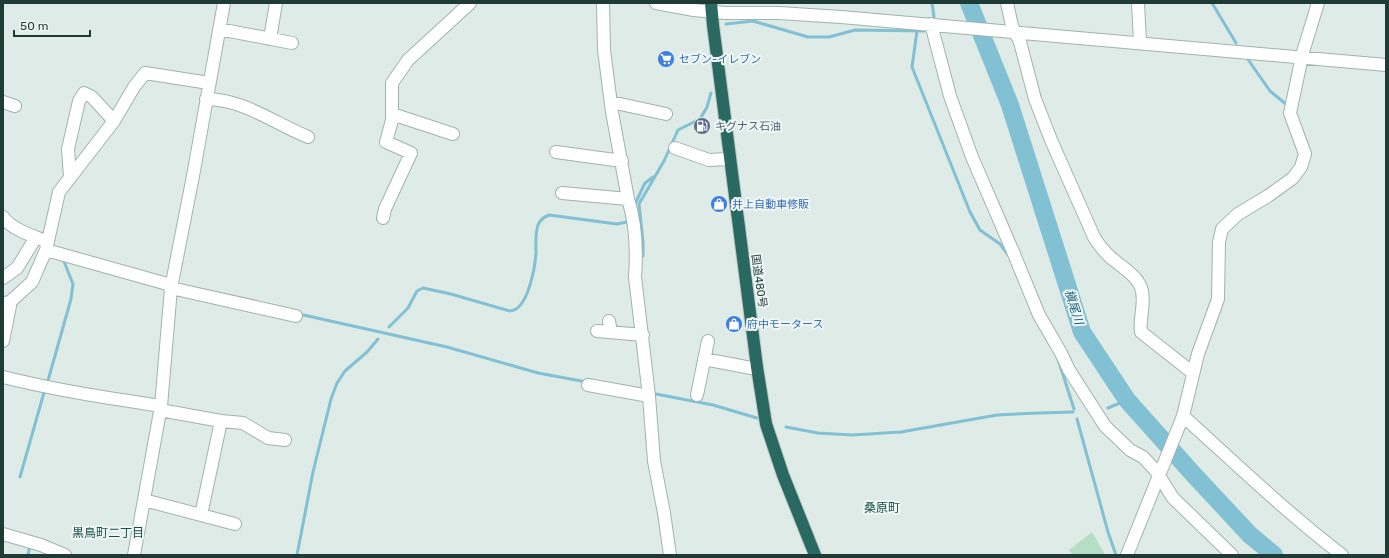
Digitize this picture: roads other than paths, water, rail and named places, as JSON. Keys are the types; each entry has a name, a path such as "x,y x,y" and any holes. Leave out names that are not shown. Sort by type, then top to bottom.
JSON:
{"highway":[{"name":"国道480号","path":"712,7 729,159 766,424 783,475 815,555"}],"street":[{"path":"134,555 161,408 171,286 224,3"},
{"path":"270,39 276,3"},
{"path":"383,218 385,198 398,169 411,152 386,142 392,114 392,83 408,60 470,3"},
{"path":"603,3 604,50 611,102 628,199 632,213 636,258 635,277 643,335 654,460 670,555"},
{"path":"656,3 694,10 712,7 725,13 779,12 936,24 1386,65"},
{"path":"1007,3 1012,26 1020,42 1028,75 1041,112 1094,236 1100,247 1139,283 1143,300 1140,324 1141,332 1193,373"},
{"path":"1138,3 1140,43"},
{"path":"1127,555 1183,416 1198,354 1218,299 1219,242 1222,229 1238,214 1268,196 1293,178 1301,167 1305,154 1290,113 1302,58 1318,3"},
{"path":"936,24 950,96 972,157 1039,315 1070,370 1105,426 1130,450 1143,457 1159,476 1172,498 1232,555"},
{"path":"219,29 292,43"},
{"path":"3,341 7,302 32,282 47,246 59,192 114,121 134,87 145,73 209,83"},
{"path":"70,177 68,149 79,101 84,93 92,97 114,121"},
{"path":"206,99 217,99 237,104 266,116 308,137"},
{"path":"3,102 15,106"},
{"path":"611,102 666,114"},
{"path":"392,114 433,123 453,134"},
{"path":"675,148 709,160 729,159"},
{"path":"556,152 622,161"},
{"path":"562,193 598,192 628,199"},
{"path":"3,217 18,229 47,246 171,286 296,316"},
{"path":"3,278 13,264 33,242"},
{"path":"597,331 610,326 643,335"},
{"path":"697,395 708,341"},
{"path":"704,359 751,368 757,367"},
{"path":"3,377 46,387 161,408 221,421 243,423 268,438 285,440"},
{"path":"588,385 649,396"},
{"path":"1183,416 1278,504 1342,555"},
{"path":"201,515 221,421"},
{"path":"144,500 235,524"},
{"path":"3,534 41,545 65,555"}],"waterway":[{"path":"932,3 934,17"},
{"name":"槇尾川","path":"969,3 1010,105 1082,332 1127,400 1250,535 1274,555"},
{"path":"1212,3 1236,43"},
{"path":"726,24 753,21 808,37 829,37 855,30 924,31 925,29"},
{"path":"917,31 912,67 970,212 980,230 1000,244 1009,256"},
{"path":"1247,58 1270,91 1287,105"},
{"path":"643,256 639,204 664,161 678,130 700,119 707,107 711,93"},
{"path":"636,202 645,183 653,177"},
{"path":"389,327 408,308 417,291 423,288 451,294 510,311 516,309 526,296 532,277 536,253 536,235 538,225 541,220 549,215 617,224 627,222 628,219"},
{"path":"47,384 71,299 73,284 63,259"},
{"path":"299,314 447,347 538,373 587,382"},
{"path":"297,555 313,472 331,399 337,383 345,371 367,352 378,339"},
{"path":"1058,359 1074,409"},
{"path":"20,477 45,389"},
{"path":"656,394 713,405 757,418"},
{"path":"1108,408 1127,400"},
{"path":"786,427 818,433 852,435 901,432 997,415 1073,412"},
{"path":"1077,419 1108,532 1116,555"},
{"path":"28,555 30,545"}],"place":[{"name":"セブン-イレブン","path":"666,59"},
{"name":"キグナス石油","path":"702,126"},
{"name":"井上自動車修販","path":"719,204"},
{"name":"府中モータース","path":"734,324"}],"district":[{"name":"桑原町","path":"882,508"},
{"name":"黒鳥町二丁目","path":"108,533"}]}
